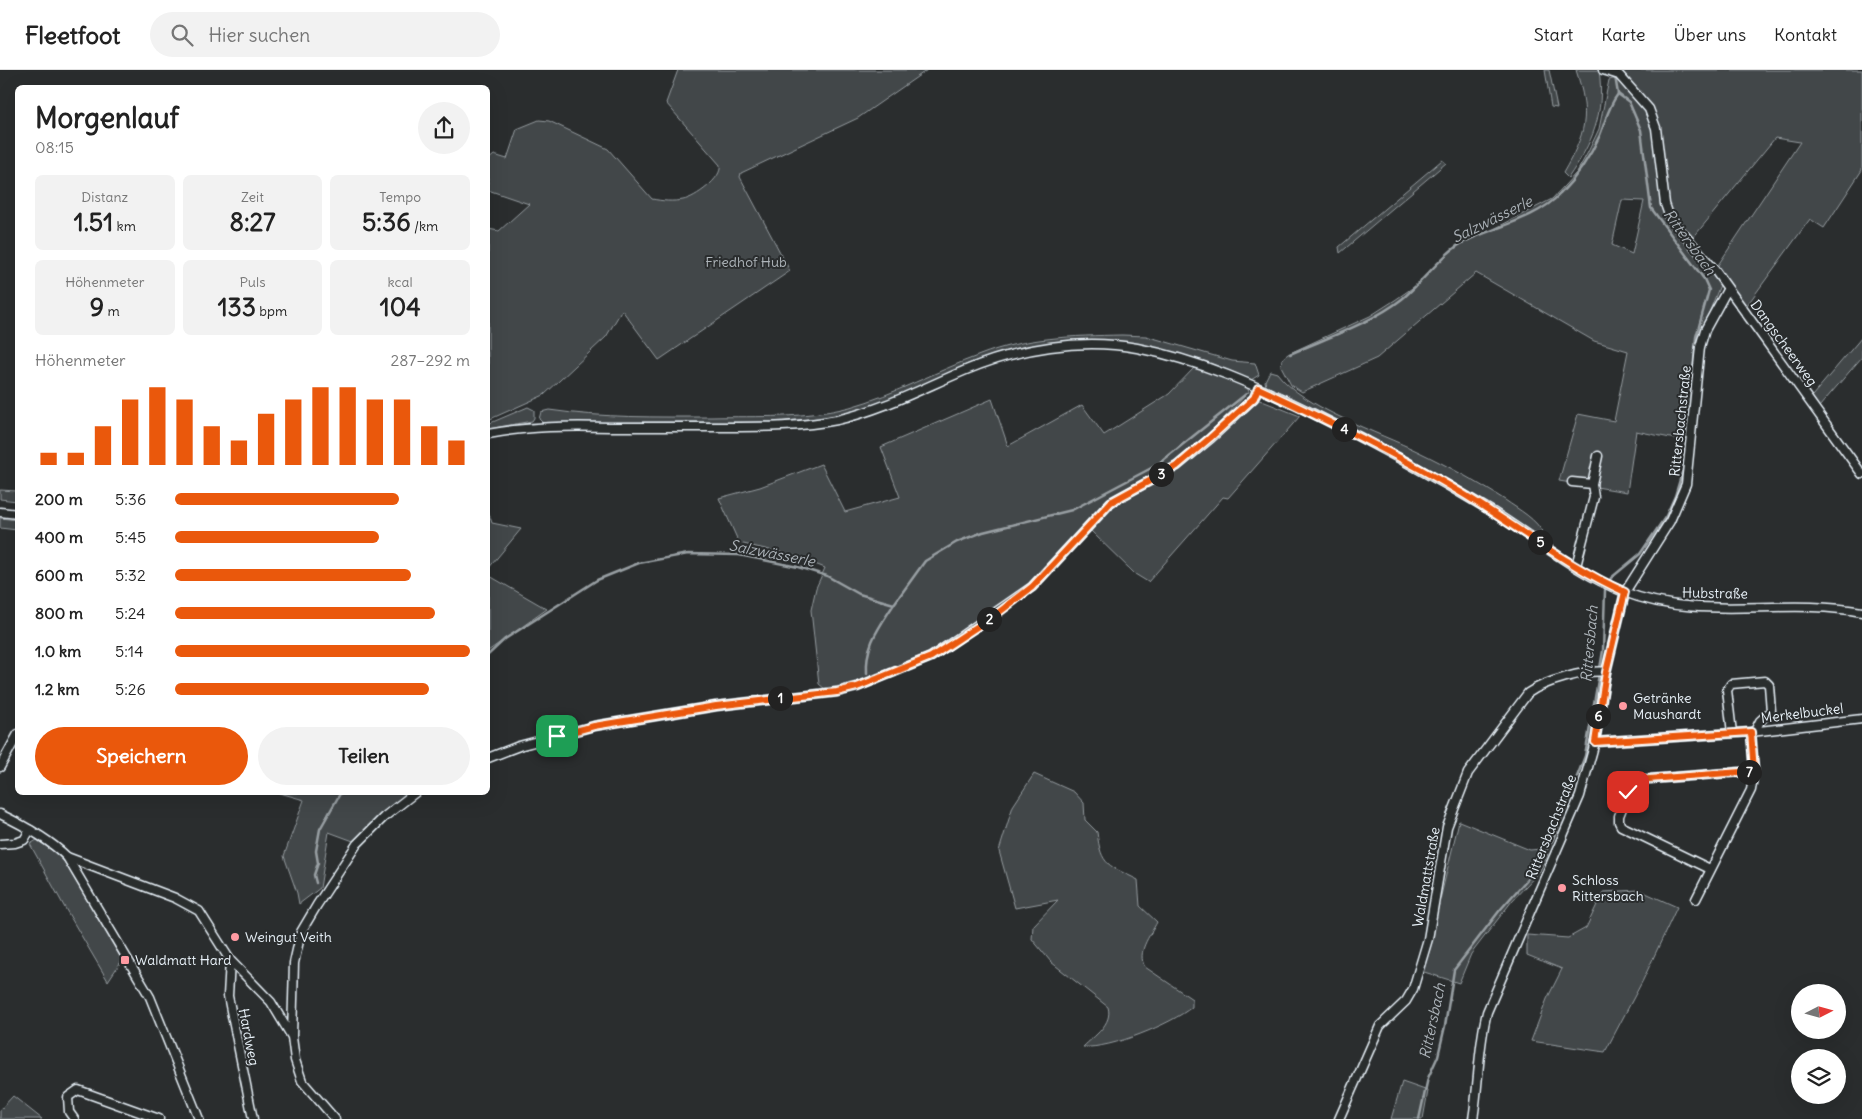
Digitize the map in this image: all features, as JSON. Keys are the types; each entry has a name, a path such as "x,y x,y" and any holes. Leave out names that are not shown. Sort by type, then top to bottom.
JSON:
{"street":[{"name":"Dangscheerweg","path":"1604,71 1619,75 1649,110 1656,128 1665,204 1670,218 1714,269 1727,290 1862,474"},
{"name":"Rittersbachstraße","path":"1473,1119 1479,1082 1482,1032 1487,1012 1580,796 1595,742 1606,672 1625,592 1670,521 1686,484 1700,347 1705,330 1727,290"},
{"name":"Hubstraße","path":"490,434 571,426 765,426 837,420 888,404 998,358 1029,350 1062,346 1133,347 1199,364 1258,388 1403,459 1496,514 1576,566 1625,592 1652,601 1679,606 1707,608 1817,607 1862,612"},
{"path":"490,757 519,746 594,726 716,706 837,692 857,687 931,657 998,613 1032,587 1111,502 1177,466 1254,398 1258,388"},
{"path":"1576,566 1594,497 1592,484 1598,456"},
{"path":"1572,482 1592,484"},
{"path":"0,512 15,514"},
{"name":"Waldmattstraße","path":"1339,1119 1380,1026 1406,1000 1413,989 1428,939 1447,827 1468,774 1528,693 1539,685 1597,671 1606,672"},
{"path":"1696,899 1751,790 1754,771 1753,732 1771,711 1769,685 1765,681 1731,684 1727,690 1732,733"},
{"name":"Merkelbuckel","path":"1595,742 1753,732 1862,719"},
{"path":"0,767 15,740"},
{"path":"1710,869 1621,826 1619,816 1632,783 1754,771"},
{"path":"336,1119 302,1081 296,1060 292,1037 294,963 301,932 357,844 384,817 412,795"},
{"path":"0,814 60,849 67,857 150,997 199,1119"},
{"path":"0,844 24,840 30,830"},
{"path":"67,857 175,898 199,911 230,960 271,1002 292,1037"},
{"name":"Hardweg","path":"230,960 228,996 253,1119"},
{"path":"74,1119 69,1112 68,1097 72,1092 78,1090 159,1119"}],"green space":[{"name":"Friedhof Hub","path":"678,70 927,70 858,118 741,173 740,177 790,271 659,360 622,310 606,337 544,395 490,419 490,229 499,231 529,204 490,191 490,158 494,155 507,159 517,129 539,120 549,121 608,149 652,199 679,201 694,196 707,187 717,176 720,165 666,103"},
{"path":"1545,70 1549,70 1557,108 1551,107"},
{"path":"1576,70 1599,70 1600,100 1595,127 1590,140 1568,178 1563,173 1581,135 1585,112 1581,86"},
{"path":"1621,70 1862,70 1862,170 1824,228 1810,219 1745,308 1716,268 1800,142 1775,138 1692,239 1671,215 1667,203 1657,123 1630,86"},
{"path":"1609,80 1619,81 1646,111 1653,128 1668,219 1710,269 1720,285 1703,328 1690,442 1636,431 1627,492 1559,481 1578,414 1614,421 1628,351 1594,341 1476,273 1377,358 1302,392 1291,385 1281,366 1282,359 1288,354 1370,316 1395,300 1415,286 1460,242 1490,231 1552,199 1577,172 1588,152 1599,129","holes":["1622,200 1644,201 1632,254 1612,245"]},
{"path":"1442,160 1446,163 1340,253 1339,247"},
{"path":"1146,336 1232,361 1255,363 1259,375 1251,380 1181,354 1146,346 1111,342 1075,341 1004,352 968,364 869,406 818,418 768,422 543,423 539,419 541,412 549,410 609,416 650,417 764,417 833,411 867,402 964,361 1015,344 1068,337"},
{"path":"1862,337 1862,357 1819,407 1812,396"},
{"path":"1195,367 1247,387 1249,392 1199,444 1174,464 1104,503 1031,584 930,654 877,677 836,690 825,689 819,684 811,610 816,588 825,568 792,555 739,543 719,498 760,487 821,464 845,512 900,497 881,447 992,399 1008,446 1082,405 1104,435 1169,394"},
{"path":"1270,371 1277,373 1289,386 1323,408 1430,457 1494,493 1522,511 1537,524 1544,535 1543,540 1412,459 1266,386 1265,381"},
{"path":"1257,399 1300,416 1228,498 1223,497 1148,582 1135,574 1090,530 1111,504 1177,468"},
{"path":"528,407 534,410 532,421 490,429 490,423"},
{"path":"0,490 15,491 15,501 0,499"},
{"path":"490,517 492,523 521,529 490,567"},
{"path":"0,518 15,520 15,530 0,528"},
{"path":"490,576 547,609 490,650"},
{"path":"1034,774 1074,792 1084,803 1085,820 1097,832 1104,859 1108,864 1138,880 1140,906 1157,922 1143,950 1142,956 1145,967 1192,999 1192,1007 1170,1021 1124,1040 1095,1047 1083,1047 1102,1029 1108,1019 1108,1007 1051,962 1032,939 1033,926 1058,900 1015,908 999,851 1013,806"},
{"path":"287,795 407,795 395,802 356,842 329,832 320,888 299,904 284,856 304,800"},
{"path":"1459,821 1530,850 1541,849 1548,854 1540,871 1512,901 1471,954 1459,983 1421,971"},
{"path":"37,840 57,854 65,863 122,960 108,981 30,844"},
{"path":"1639,890 1677,907 1643,980 1605,1052 1531,1041 1547,999 1562,969 1527,955 1527,935 1568,938 1586,928 1603,892"},
{"path":"1402,1082 1428,1091 1423,1119 1391,1119"},
{"path":"13,1096 42,1119 0,1119 0,1110"}],"waterway":[{"name":"Salzwässerle","path":"1290,354 1376,316 1402,299 1458,245 1528,216 1551,202 1577,174 1596,143 1609,109 1618,94 1615,76"},
{"name":"Rittersbach","path":"1618,94 1629,102 1641,130 1651,208 1704,279 1709,290 1696,337 1689,420"},
{"name":"Salzwässerle","path":"490,653 505,639 597,580 639,563 688,554 739,555 798,567 827,576 859,594 894,604 925,561 957,542 983,532 1072,510 1157,465 1246,394"},
{"name":"Rittersbach","path":"1419,1119 1428,1078 1438,1056 1454,970 1500,910 1530,876 1553,839 1585,756 1603,651 1605,590 1611,578 1640,554 1666,516 1675,496 1685,463"},
{"name":"Salzwässerle","path":"867,674 870,646 894,604"},
{"name":"Salzwässerle","path":"316,883 314,875 318,863 316,851 320,829 339,795"}],"place":[{"name":"Getränke Maushardt","path":"1623,706"},
{"name":"Schloss Rittersbach","path":"1562,888"},
{"name":"Weingut Veith","path":"235,937"},
{"name":"Waldmatt Hard","path":"125,960"}],"route":[{"path":"557,736 594,726 739,702 837,692 857,687 931,657 998,613 1032,587 1111,502 1177,466 1254,398 1258,388 1335,424 1403,459 1496,514 1581,570 1625,592 1598,710 1595,742 1751,732 1754,771 1636,780 1632,783 1628,792"}]}
